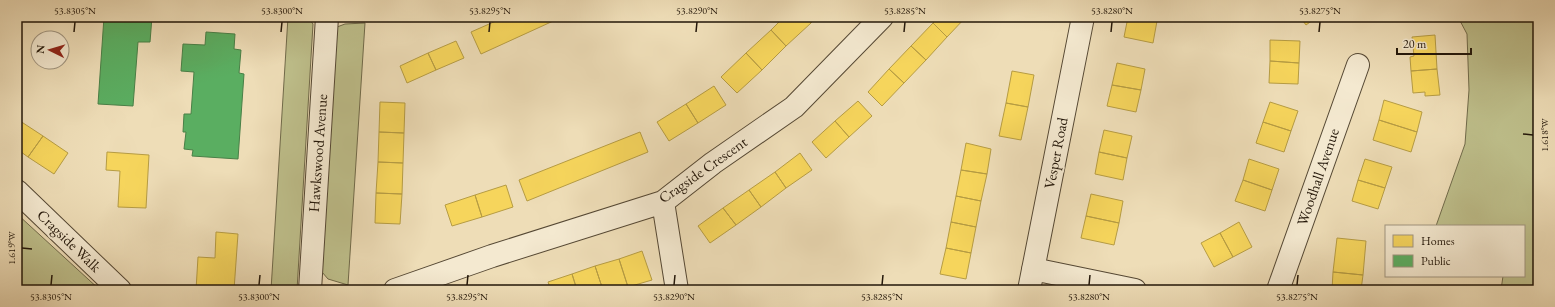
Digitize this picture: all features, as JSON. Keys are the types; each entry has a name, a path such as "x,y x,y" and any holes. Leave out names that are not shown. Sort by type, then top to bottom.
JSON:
{"street":[{"name":"Hawkswood Avenue","path":"310,290 327,17"},
{"name":"Cragside Crescent","path":"396,290 492,256 663,202 713,163 794,107 882,17"},
{"name":"Vesper Road","path":"1031,280 1083,17"},
{"name":"Woodhall Avenue","path":"1278,290 1358,64"},
{"name":"Cragside Walk","path":"17,191 120,290"},
{"path":"663,202 676,290"},
{"path":"1031,280 1135,290"}],"green space":[{"path":"288,17 308,17 313,24 297,290 271,290"},
{"path":"1458,17 1538,17 1538,290 1501,290 1503,277 1525,277 1525,225 1436,225 1465,144 1469,90 1467,34"},
{"path":"365,23 348,285 328,279 322,272 337,27 345,24"},
{"path":"17,214 100,290 17,290"}],"building: Homes":[{"path":"505,17 562,17 481,54 471,32"},
{"path":"784,17 806,17 811,23 786,46 771,30"},
{"path":"806,17 817,17 811,23"},
{"path":"939,17 966,17 947,37 933,23"},
{"path":"1128,17 1157,21 1153,43 1124,37"},
{"path":"1135,17 1158,17 1157,21"},
{"path":"1300,17 1317,17 1306,25"},
{"path":"933,23 947,37 926,60 911,46"},
{"path":"771,30 786,46 762,70 746,53"},
{"path":"1435,35 1437,69 1411,71 1410,57 1414,56 1412,37"},
{"path":"1270,40 1300,41 1299,63 1270,61"},
{"path":"456,41 464,58 436,70 428,53"},
{"path":"911,46 926,60 904,83 889,69"},
{"path":"428,53 436,70 407,83 400,66"},
{"path":"746,53 762,70 737,93 721,77"},
{"path":"1270,61 1299,63 1298,84 1269,83"},
{"path":"1117,63 1145,69 1141,90 1112,85"},
{"path":"889,69 904,83 882,106 868,92"},
{"path":"1437,69 1440,95 1425,96 1425,92 1413,93 1411,71"},
{"path":"1012,71 1034,75 1028,107 1006,103"},
{"path":"1112,85 1141,90 1136,112 1107,106"},
{"path":"714,86 726,105 698,123 686,104"},
{"path":"1384,100 1422,112 1417,132 1379,120"},
{"path":"858,101 872,116 849,137 835,121"},
{"path":"380,102 405,103 404,133 379,132"},
{"path":"1270,102 1298,111 1291,131 1263,122"},
{"path":"1006,103 1028,107 1021,140 999,136"},
{"path":"686,104 698,123 669,141 657,122"},
{"path":"17,119 43,136 28,157 17,149"},
{"path":"1379,120 1417,132 1411,152 1373,140"},
{"path":"835,121 849,137 826,158 812,142"},
{"path":"1263,122 1291,131 1284,152 1256,143"},
{"path":"1104,130 1132,136 1127,158 1099,152"},
{"path":"379,132 404,133 403,163 378,162"},
{"path":"640,132 648,152 527,201 519,180"},
{"path":"43,136 68,153 54,174 28,157"},
{"path":"966,143 991,149 987,174 961,170"},
{"path":"107,152 149,155 146,208 118,207 120,171 106,170"},
{"path":"1099,152 1127,158 1123,180 1095,174"},
{"path":"800,153 812,170 786,188 775,172"},
{"path":"1249,159 1279,169 1272,190 1243,180"},
{"path":"1365,159 1392,167 1385,188 1358,180"},
{"path":"378,162 403,163 402,194 376,193"},
{"path":"961,170 987,174 981,201 956,196"},
{"path":"775,172 786,188 761,207 749,190"},
{"path":"1243,180 1272,190 1265,211 1235,201"},
{"path":"1358,180 1385,188 1378,209 1352,201"},
{"path":"506,185 513,207 482,217 475,195"},
{"path":"749,190 761,207 736,225 723,208"},
{"path":"376,193 402,194 400,224 375,223"},
{"path":"1091,194 1123,201 1119,223 1086,216"},
{"path":"475,195 482,217 452,226 445,205"},
{"path":"956,196 981,201 976,227 951,222"},
{"path":"723,208 736,225 710,243 698,226"},
{"path":"1086,216 1119,223 1114,245 1081,238"},
{"path":"951,222 976,227 971,253 946,248"},
{"path":"1239,222 1252,247 1233,257 1220,233"},
{"path":"216,232 238,234 234,290 196,290 198,257 215,258"},
{"path":"1220,233 1233,257 1214,267 1201,243"},
{"path":"1337,238 1366,241 1363,275 1333,272"},
{"path":"946,248 971,253 966,279 940,274"},
{"path":"642,251 652,280 628,287 619,259"},
{"path":"619,259 628,287 620,290 603,290 595,266"},
{"path":"595,266 603,290 577,290 572,274"},
{"path":"1333,272 1363,275 1361,290 1332,290"},
{"path":"572,274 577,290 551,290 548,282"}],"building: Public":[{"path":"104,17 152,17 150,42 138,42 133,106 98,104"},
{"path":"206,32 235,34 234,49 241,50 239,73 244,74 238,159 192,156 193,150 184,149 186,132 183,132 184,114 191,114 194,72 181,71 183,44 205,45"}]}
